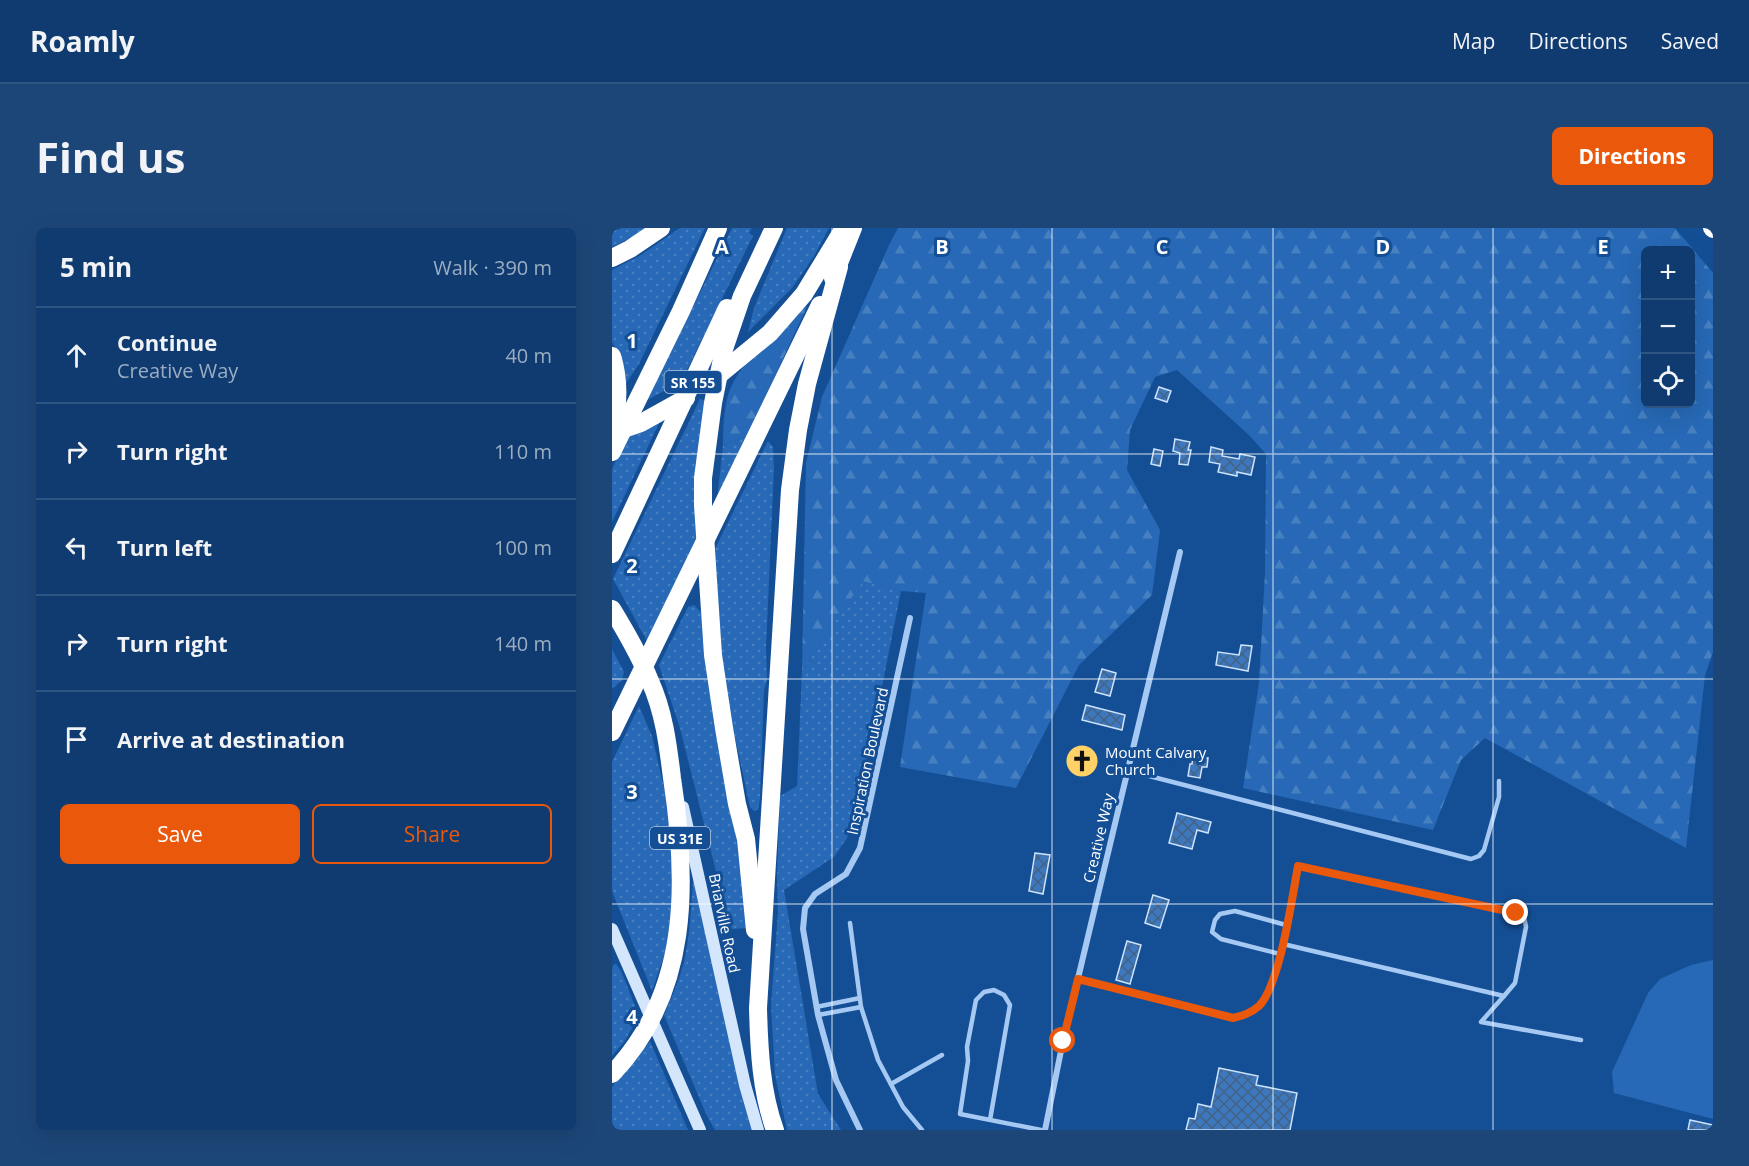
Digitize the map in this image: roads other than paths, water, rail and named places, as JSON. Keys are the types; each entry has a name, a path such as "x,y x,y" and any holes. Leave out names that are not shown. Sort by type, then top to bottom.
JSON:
{"highway":[{"path":"612,258 662,228"},
{"name":"SR 155","path":"612,452 681,311 718,228"},
{"name":"SR 155","path":"612,554 765,228"},
{"path":"761,976 746,839 737,804 716,675 703,505 713,403 724,350 741,296 774,228"},
{"path":"612,432 641,423 671,407 733,365 770,333 804,294 843,228"},
{"path":"612,732 839,267 854,228"},
{"path":"775,1130 766,1091 758,1033 758,1008 790,490 807,384 839,267"},
{"path":"612,356 617,374 618,396 612,432"},
{"name":"US 31E","path":"612,609 632,642 651,682 664,722 679,820 681,897 675,954 666,984 655,1011 632,1051 616,1070"}],"main road":[{"name":"Briarville Road","path":"664,722 745,1085 758,1130"},
{"path":"612,929 700,1130"}],"street":[{"name":"Creative Way","path":"1043,1130 1126,770 1180,552"},
{"name":"Inspiration Boulevard","path":"860,1130 836,1080 816,1006 803,928 805,908 815,894 846,874 860,848 910,618"}],"lane":[{"path":"1126,770 1471,859 1479,856 1484,850 1499,797 1499,781"},
{"path":"1078,979 1233,1018 1248,1014 1260,1005 1275,977 1298,866 1524,916 1526,927 1515,983 1481,1022 1581,1040"},
{"path":"1280,954 1221,939 1212,933 1215,920 1220,914 1235,910 1286,925"},
{"path":"850,923 861,1007 878,1060 903,1107 922,1130"},
{"path":"1283,944 1504,996"},
{"path":"990,1120 1010,1005 1004,995 994,990 984,992 976,1000 967,1047 968,1062 960,1114 990,1120 1043,1130"},
{"path":"816,1006 860,998"},
{"path":"818,1015 861,1007"},
{"path":"891,1084 942,1055"}],"place":[{"name":"Mount Calvary Church","path":"1082,761"}]}
